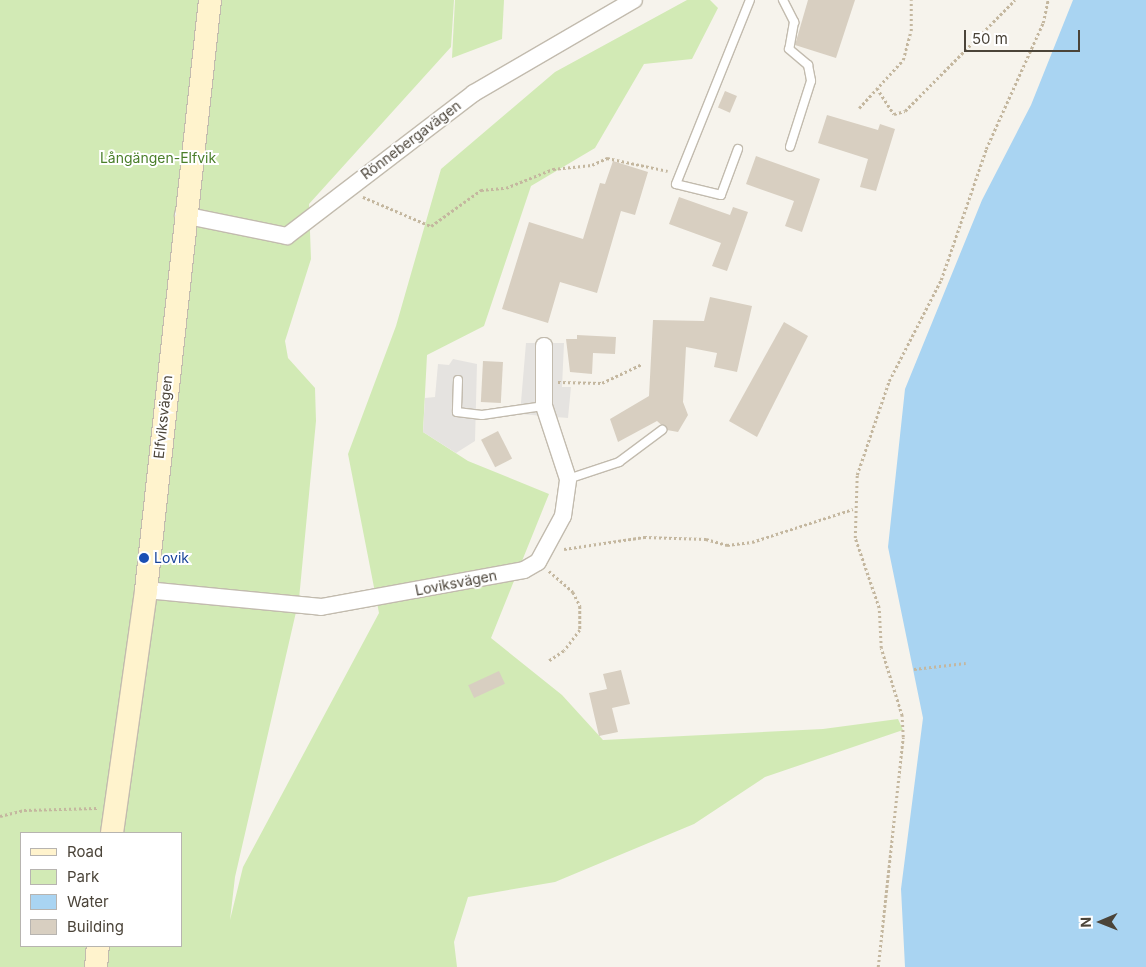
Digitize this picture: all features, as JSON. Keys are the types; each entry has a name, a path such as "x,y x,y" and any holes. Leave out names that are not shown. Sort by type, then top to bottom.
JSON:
{"street":[{"name":"Elfviksvägen","path":"112,832 146,590 183,215 210,0"},
{"name":"Rönnebergavägen","path":"183,215 287,236 474,93 634,0"},
{"path":"542,557 562,516 568,479 544,406 544,346"},
{"name":"Loviksvägen","path":"146,590 321,606 514,572 542,557"},
{"path":"96,967 98,947"}],"lane":[{"path":"738,149 721,195 676,184 750,0"},
{"path":"783,0 794,22 789,49 808,65 811,81 790,147"},
{"path":"458,380 457,412 482,415 544,406"},
{"path":"568,479 619,462 662,430"}],"path":[{"path":"859,108 904,60 911,31 911,0"},
{"path":"877,88 894,114 905,111 1015,0"},
{"path":"878,967 903,759 902,716 882,648 874,590 855,538 853,509 857,475 889,381 941,280 986,149 1043,23 1048,0"},
{"path":"346,189 431,226 481,190 506,188 553,169 592,165 606,158 680,173"},
{"path":"544,382 597,384 642,364"},
{"path":"542,557 644,537 706,539 727,545 752,542 853,509"},
{"path":"542,557 569,587 580,606 580,630 564,652 550,661"},
{"path":"914,669 966,663"},
{"path":"0,816 24,810 115,807"}],"green space":[{"name":"Långängen-Elfvik","path":"0,0 454,0 451,47 309,204 311,259 285,341 288,358 315,388 316,421 299,599 235,877 230,920 243,867 379,613 348,454 396,326 441,169 555,72 687,0 710,0 718,8 692,59 644,64 595,148 531,186 484,326 427,355 423,432 468,461 549,494 491,638 562,695 603,740 823,729 898,719 903,730 765,777 694,824 555,882 468,897 454,942 457,967 0,967"},
{"path":"455,0 504,0 502,39 452,58"}],"shaded area":[{"path":"526,343 564,343 562,387 571,387 568,418 520,414"},
{"path":"453,359 477,364 475,441 456,453 423,432 425,398 435,397 438,364 449,365"}],"water":[{"path":"1073,0 1146,0 1146,967 905,967 901,889 923,718 888,547 905,389 982,200 1031,105"}],"building":[{"path":"808,0 855,0 836,58 795,45"},
{"path":"725,91 737,96 730,113 718,108"},
{"path":"827,115 878,130 880,124 895,129 876,191 860,187 868,159 818,143"},
{"path":"756,156 820,179 802,232 785,226 794,201 746,184"},
{"path":"613,161 648,172 635,215 621,211 597,293 560,282 548,323 502,309 529,222 583,239 600,183 605,184"},
{"path":"679,197 730,215 733,207 748,212 727,271 712,266 721,243 669,224"},
{"path":"710,297 752,306 737,372 714,367 717,353 686,347 683,402 688,415 678,432 667,430 657,421 618,442 610,419 649,396 653,320 704,321"},
{"path":"784,322 808,336 757,437 729,421"},
{"path":"577,335 616,337 615,354 593,353 592,374 570,372 566,339 577,339"},
{"path":"483,361 503,362 501,403 481,402"},
{"path":"498,431 512,459 495,467 481,440"},
{"path":"621,670 630,704 612,708 618,732 599,736 589,693 607,689 603,674"},
{"path":"499,671 505,684 474,698 468,685"}],"place":[{"name":"Lovik","path":"144,558"}]}
